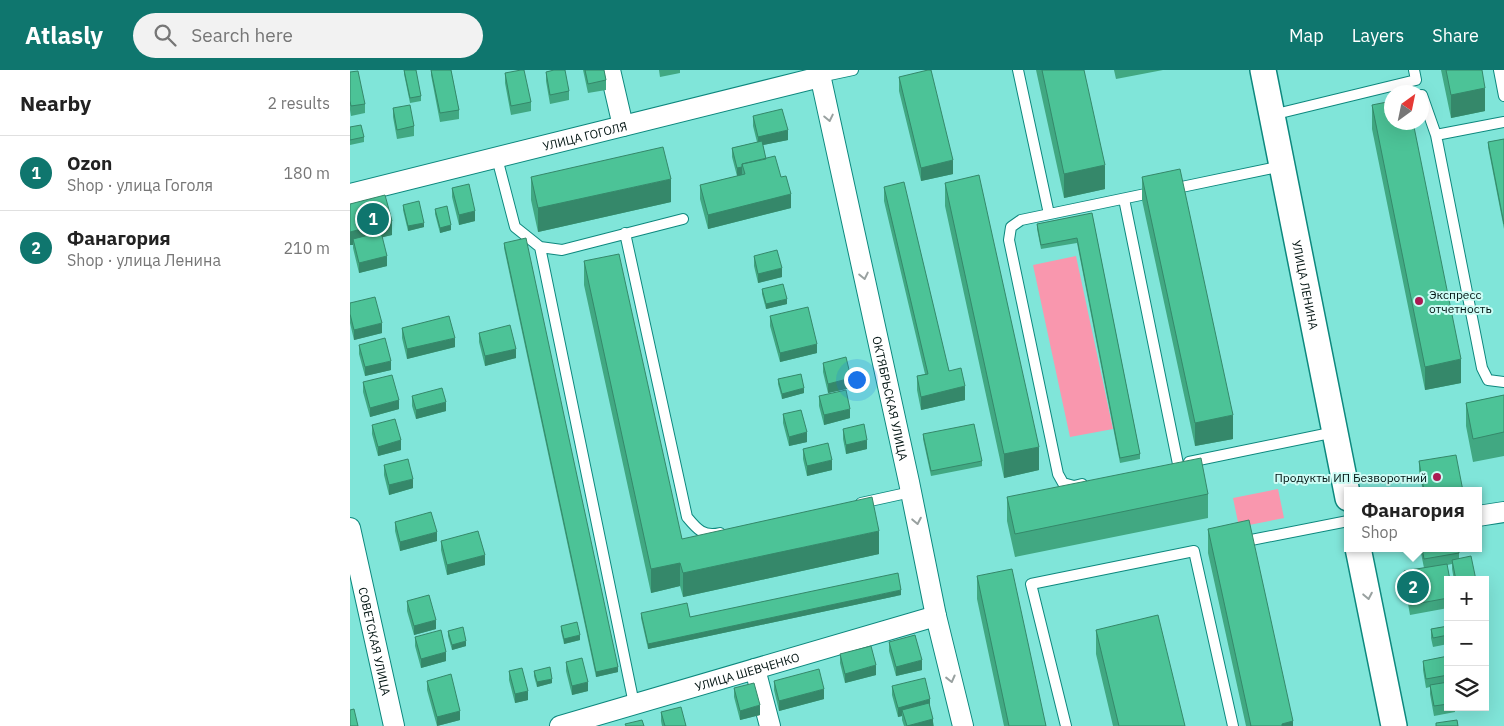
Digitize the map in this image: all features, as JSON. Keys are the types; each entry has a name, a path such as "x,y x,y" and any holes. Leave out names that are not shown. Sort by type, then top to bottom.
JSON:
{"street":[{"path":"610,70 623,126"},
{"name":"УЛИЦА ЛЕНИНА","path":"1263,70 1346,487"},
{"name":"УЛИЦА ГОГОЛЯ","path":"350,194 623,126 820,74"},
{"name":"ОКТЯБРЬСКАЯ УЛИЦА","path":"820,74 911,492 936,616 963,726"},
{"path":"1482,515 1504,512"},
{"name":"СОВЕТСКАЯ УЛИЦА","path":"350,528 394,726"},
{"path":"1359,552 1394,726"},
{"name":"УЛИЦА ШЕВЧЕНКО","path":"560,726 586,722 634,704 936,616"},
{"path":"755,669 770,726"}],"lane":[{"path":"820,74 853,70"},
{"path":"1018,70 1049,214"},
{"path":"1498,70 1504,96"},
{"path":"1272,115 1415,75"},
{"path":"1429,116 1436,135 1482,368 1488,380 1504,382"},
{"path":"1436,135 1504,122"},
{"path":"497,158 515,226 540,247 562,250 683,219"},
{"path":"1093,482 1074,486 1063,483 1058,474 1009,240 1012,227 1021,220 1282,166"},
{"path":"1124,199 1173,465 1335,432"},
{"path":"626,233 687,517 697,530 711,535 730,531"},
{"path":"540,247 634,704"},
{"path":"854,504 911,492"},
{"path":"1232,544 1344,522"},
{"path":"1066,726 1031,584 1199,550 1233,726"}],"shaded area":[{"path":"1076,256 1113,429 1070,437 1033,265"},
{"path":"1278,489 1284,518 1239,527 1233,498"}],"building":[{"path":"404,70 416,70 421,96 410,98"},
{"path":"431,70 451,70 459,110 440,113"},
{"path":"524,70 531,102 511,106 505,73"},
{"path":"565,70 569,91 550,95 546,72"},
{"path":"585,70 604,70 606,80 588,84"},
{"path":"931,70 953,160 921,168 899,77"},
{"path":"1042,70 1084,70 1105,165 1064,174"},
{"path":"1446,70 1482,70 1485,88 1451,95"},
{"path":"358,71 365,104 351,106 350,72"},
{"path":"1384,103 1384,130 1415,130 1461,359 1425,367 1372,105"},
{"path":"410,105 414,126 397,130 393,108"},
{"path":"782,109 788,130 758,137 753,116"},
{"path":"361,125 364,137 350,140 350,127"},
{"path":"1504,139 1504,224 1488,142"},
{"path":"762,141 766,159 742,164 742,167 737,168 732,148"},
{"path":"663,147 671,179 538,208 531,177"},
{"path":"775,156 781,177 786,176 791,194 708,215 700,185 745,174 742,164"},
{"path":"1180,169 1233,415 1195,423 1142,177"},
{"path":"979,175 1039,447 1004,454 945,183"},
{"path":"904,182 949,371 961,368 965,386 921,397 917,376 928,374 884,187"},
{"path":"469,184 475,211 459,215 452,188"},
{"path":"385,195 392,221 350,232 350,204"},
{"path":"419,201 424,223 408,226 403,205"},
{"path":"447,206 451,225 440,228 435,209"},
{"path":"1092,213 1140,454 1120,458 1077,238 1041,245 1037,224"},
{"path":"381,232 387,256 359,263 353,239"},
{"path":"526,238 618,667 596,672 504,243"},
{"path":"777,250 782,268 758,274 754,256"},
{"path":"619,254 682,539 872,497 879,531 683,573 680,563 651,569 584,261"},
{"path":"783,284 787,299 766,304 762,289"},
{"path":"375,297 382,323 354,330 350,314 350,303"},
{"path":"808,307 817,344 780,353 770,316"},
{"path":"449,316 455,338 407,349 402,328"},
{"path":"510,325 516,349 485,356 479,333"},
{"path":"385,338 391,361 365,367 359,345"},
{"path":"846,357 851,378 828,384 823,363"},
{"path":"801,374 804,388 782,394 778,379"},
{"path":"392,375 399,400 370,408 363,382"},
{"path":"442,388 446,402 416,410 412,396"},
{"path":"846,390 850,409 824,415 819,396"},
{"path":"1504,395 1504,432 1473,439 1466,403"},
{"path":"801,410 807,432 789,437 783,414"},
{"path":"395,419 401,440 378,447 372,425"},
{"path":"864,424 867,440 846,445 843,429"},
{"path":"974,424 982,461 931,471 923,434"},
{"path":"828,443 832,460 807,466 803,449"},
{"path":"1456,455 1462,487 1423,487 1419,461"},
{"path":"1201,458 1208,494 1015,534 1007,497"},
{"path":"408,459 413,479 389,485 384,465"},
{"path":"431,512 437,532 400,542 395,522"},
{"path":"1249,520 1293,721 1282,724 1282,726 1251,726 1208,529"},
{"path":"478,531 485,555 447,565 441,541"},
{"path":"1423,552 1459,552 1459,553 1424,559"},
{"path":"1471,556 1475,576 1455,576 1452,560"},
{"path":"1447,564 1449,576 1444,576 1444,599 1410,605 1404,571"},
{"path":"1012,569 1046,726 1009,726 977,576"},
{"path":"898,573 901,590 648,644 641,613 687,603 690,617"},
{"path":"429,595 436,620 414,626 407,601"},
{"path":"1158,615 1185,726 1119,726 1096,630"},
{"path":"577,622 580,635 564,639 561,626"},
{"path":"463,627 466,641 452,645 448,631"},
{"path":"1444,627 1444,636 1433,638 1431,629"},
{"path":"441,630 446,652 421,659 415,637"},
{"path":"915,635 922,660 896,667 889,642"},
{"path":"871,646 876,665 845,674 840,654"},
{"path":"1444,657 1444,676 1426,679 1423,661"},
{"path":"582,658 588,682 572,686 566,662"},
{"path":"550,667 552,679 537,682 534,671"},
{"path":"522,668 528,691 515,694 509,671"},
{"path":"819,669 824,689 779,701 774,681"},
{"path":"451,674 460,711 437,717 427,681"},
{"path":"925,678 930,699 898,708 892,686"},
{"path":"754,683 760,705 740,711 734,688"},
{"path":"1444,683 1444,705 1434,706 1430,685"},
{"path":"929,703 933,719 907,726 902,710"},
{"path":"681,707 686,726 665,726 661,712"},
{"path":"354,709 358,726 350,726 350,710"},
{"path":"642,720 644,726 626,726 625,724"},
{"path":"1457,720 1458,726 1436,726 1436,723"}],"place":[{"name":"Ozon","path":"373,219"},
{"name":"Экспресс отчетность","path":"1419,301"},
{"name":"Продукты ИП Безворотний","path":"1437,477"},
{"name":"Фанагория","path":"1413,587"}]}
